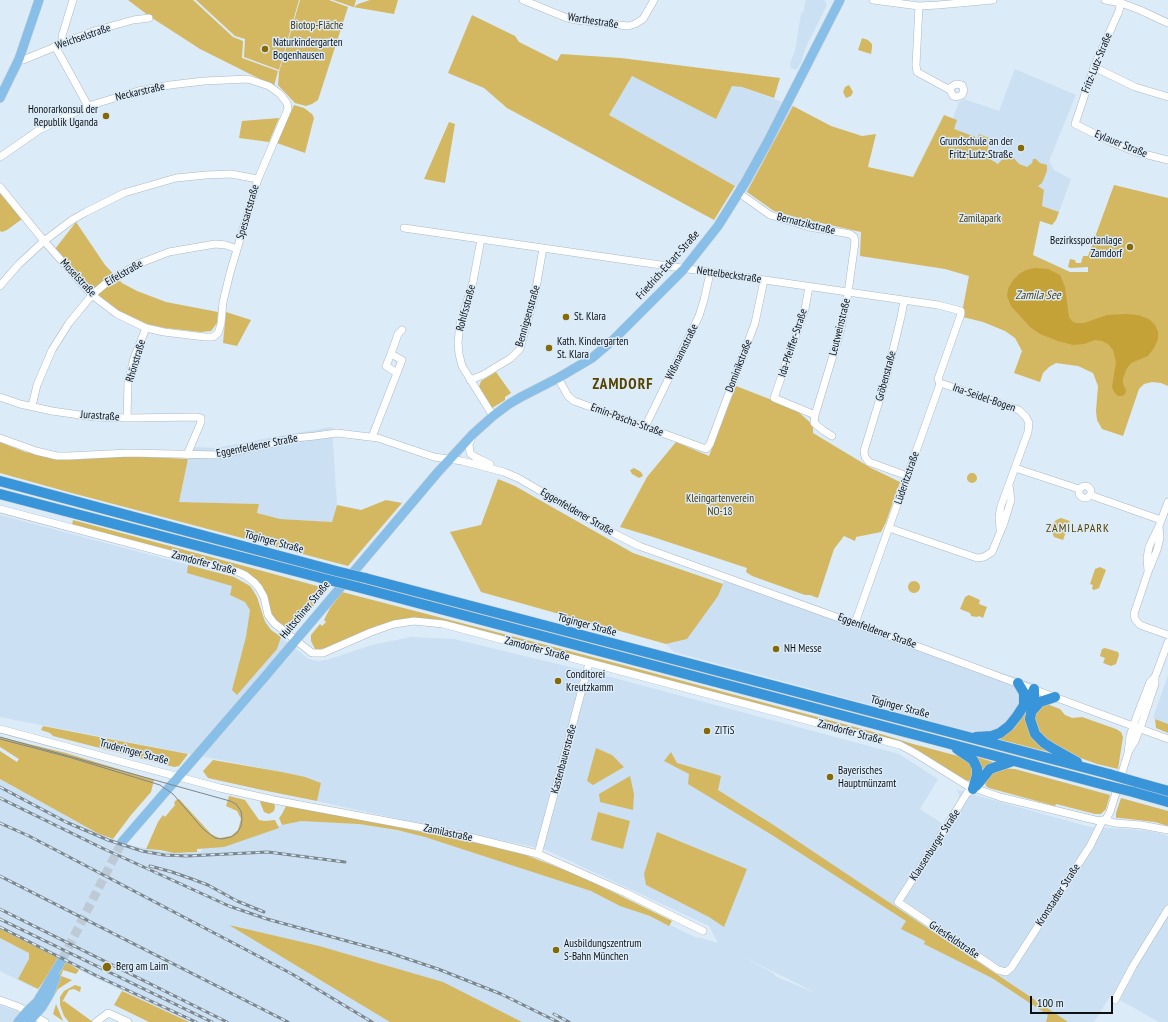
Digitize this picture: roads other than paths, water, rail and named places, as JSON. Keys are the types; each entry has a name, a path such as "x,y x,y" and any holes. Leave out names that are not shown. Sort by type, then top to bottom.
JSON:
{"highway":[{"name":"Töginger Straße","path":"0,481 1168,790"},
{"name":"Töginger Straße","path":"0,494 1014,760 1168,802"},
{"path":"1018,683 1024,693 1027,709 1035,734 1044,743 1095,771"},
{"path":"1027,709 1029,695 1034,689"},
{"path":"970,738 992,736 1000,733 1027,709 1040,702 1055,697"},
{"path":"944,742 974,760 978,775 973,789"},
{"path":"973,789 990,769 1014,760"}],"main road":[{"path":"0,98 20,59 40,0"},
{"name":"Friedrich-Eckart-Straße","path":"449,459 493,416 521,396 581,366 597,354 684,269 709,238 739,193 772,134 840,0"},
{"name":"Hultschiner Straße","path":"178,776 449,459"},
{"name":"Truderinger Straße","path":"122,842 178,776"},
{"path":"18,1022 37,1002 61,962 50,994 32,1019"}],"street":[{"path":"63,43 62,36 73,0"},
{"name":"Warthestraße","path":"523,0 567,18 628,26 643,19 654,0"},
{"path":"874,0 919,6 993,0"},
{"path":"1105,0 1121,2 1168,23"},
{"name":"Fritz-Lutz-Straße","path":"1075,124 1094,67 1119,11 1121,2"},
{"path":"919,6 916,65 917,72 950,90"},
{"name":"Weichselstraße","path":"20,59 23,60 55,46 94,32 134,20 149,18"},
{"path":"55,46 88,106"},
{"path":"1094,67 1135,87 1168,97"},
{"name":"Neckarstraße","path":"0,157 39,130 88,106 138,91 204,81 248,79 268,86 280,94 287,103"},
{"name":"Spessartstraße","path":"221,324 223,302 237,249 258,179 288,109 287,103"},
{"name":"Eylauer Straße","path":"1075,124 1111,142 1136,152 1168,160"},
{"path":"0,286 18,265 44,241 72,220 124,193 176,178 231,174 258,179"},
{"name":"Moselstraße","path":"0,187 44,241 92,295 117,314 146,328 164,332 205,337 213,337 218,333 221,324"},
{"name":"Bernatzikstraße","path":"739,193 770,214 809,227 850,234 854,237"},
{"name":"Nettelbeckstraße","path":"404,228 938,305 961,311 954,332"},
{"name":"Leutweinstraße","path":"815,415 841,329 848,293 855,242 854,237"},
{"name":"Rohlfsstraße","path":"480,239 473,282 460,324 458,335 459,354 462,366 493,416"},
{"name":"Eifelstraße","path":"32,406 37,385 52,350 69,323 92,295 105,284 138,264 168,252 215,244 226,245 237,249"},
{"name":"Bennigsenstraße","path":"470,380 483,375 511,358 520,349 535,294 543,248"},
{"name":"Wißmannstraße","path":"645,427 699,316 710,273"},
{"name":"Dominikstraße","path":"706,449 710,444 755,323 764,280"},
{"name":"Ida-Pfeiffer-Straße","path":"809,287 805,309 774,398 815,415"},
{"name":"Gröbenstraße","path":"902,474 869,462 865,457 864,451 886,375 904,301"},
{"name":"Rhönstraße","path":"127,418 128,383 134,358 146,328"},
{"path":"397,373 386,366 398,334 402,330"},
{"name":"Lüderitzstraße","path":"855,623 940,384 938,379 954,332"},
{"path":"372,436 402,360 391,354"},
{"name":"Emin-Pascha-Straße","path":"558,378 568,396 574,400 706,449"},
{"name":"Ina-Seidel-Bogen","path":"889,528 980,558 992,552 1011,500 1009,485 1029,428 1028,420 1019,410 940,384"},
{"name":"Jurastraße","path":"0,397 32,406 78,415 127,418 202,418 187,455"},
{"path":"815,415 814,423 832,436"},
{"name":"Eggenfeldener Straße","path":"0,438 36,451 57,456 129,453 219,455 295,438 331,434 372,436 434,457 482,465 504,472 518,478 632,543 855,623 1168,739"},
{"path":"473,434 469,444 470,453 475,457 500,468 504,472"},
{"path":"1015,468 1079,489 1078,493 1082,498 1090,495 1160,523"},
{"path":"1168,502 1160,523 1160,538 1157,550 1135,611 1135,619 1140,625 1168,635"},
{"name":"Zamdorfer Straße","path":"0,509 238,572 250,579 259,588 270,619 312,653 323,653 381,628 405,622 443,624 900,745 915,753 962,784 973,789 1047,809 1099,821 1103,820"},
{"name":"Kronstadter Straße","path":"1011,968 1090,846 1103,820 1106,819 1110,812 1128,753 1130,736 1137,728 1150,682 1155,677 1168,642"},
{"name":"Kastenbauerstraße","path":"538,854 589,663"},
{"name":"Truderinger Straße","path":"0,729 178,776"},
{"name":"Zamilastraße","path":"178,776 224,789 274,800 446,832 538,854 626,893 703,931"},
{"name":"Klausenburger Straße","path":"898,902 944,832 967,793 973,789"},
{"path":"1103,820 1115,823 1147,825 1168,830"},
{"name":"Griesfeldstraße","path":"898,902 998,970 1006,972 1011,968"},
{"path":"1115,1000 1133,966 1168,909"},
{"path":"0,1000 27,1011 32,1019 45,1022"},
{"path":"96,1022 108,1013 128,1022"}],"water":[{"name":"Zamila See","path":"1034,268 1048,269 1060,275 1065,287 1069,317 1076,323 1084,323 1107,315 1126,314 1138,315 1149,319 1155,325 1158,332 1158,339 1154,348 1148,356 1131,363 1126,370 1123,379 1123,384 1126,390 1125,394 1118,396 1112,387 1116,362 1113,350 1108,344 1095,340 1084,344 1073,345 1040,334 1030,327 1011,306 1007,296 1008,289 1013,280 1026,270"}],"tunnel":[{"path":"62,960 122,842"}],"tram line":[{"path":"0,737 230,801 236,804 241,811 241,826 237,833 231,837 222,839 215,838 203,829 173,794 160,785 72,758 0,739"}],"railway":[{"path":"0,787 66,822 108,840 142,851 164,855 187,856 268,852 345,862"},
{"path":"0,798 102,848 229,906 267,919 387,952 438,969 501,994 558,1022"},
{"path":"0,823 29,836 292,974 372,1022"},
{"path":"150,866 208,885 237,901 264,912"},
{"path":"0,876 288,1022"},
{"path":"0,909 227,1022"},
{"path":"0,919 212,1022"},
{"path":"0,927 97,976 196,1022"},
{"path":"554,1014 569,1022"}],"place":[{"name":"Naturkindergarten Bogenhausen","path":"265,49"},
{"name":"Honorarkonsul der Republik Uganda","path":"106,116"},
{"name":"Grundschule an der Fritz-Lutz-Straße","path":"1021,148"},
{"name":"Bezirkssportanlage Zamdorf","path":"1130,247"},
{"name":"St. Klara","path":"566,317"},
{"name":"Kath. Kindergarten St. Klara","path":"549,348"},
{"name":"NH Messe","path":"776,649"},
{"name":"Conditorei Kreutzkamm","path":"558,681"},
{"name":"ZITiS","path":"707,731"},
{"name":"Bayerisches Hauptmünzamt","path":"830,777"},
{"name":"Ausbildungszentrum S-Bahn München","path":"556,950"},
{"name":"Berg am Laim","path":"107,967"}],"district":[{"name":"ZAMDORF","path":"623,385"},
{"name":"ZAMILAPARK","path":"1078,529"}],"park label":[{"name":"Biotop-Fläche","path":"317,26"},
{"name":"Zamilapark","path":"980,219"},
{"name":"Kleingartenverein NO-18","path":"720,505"}]}
